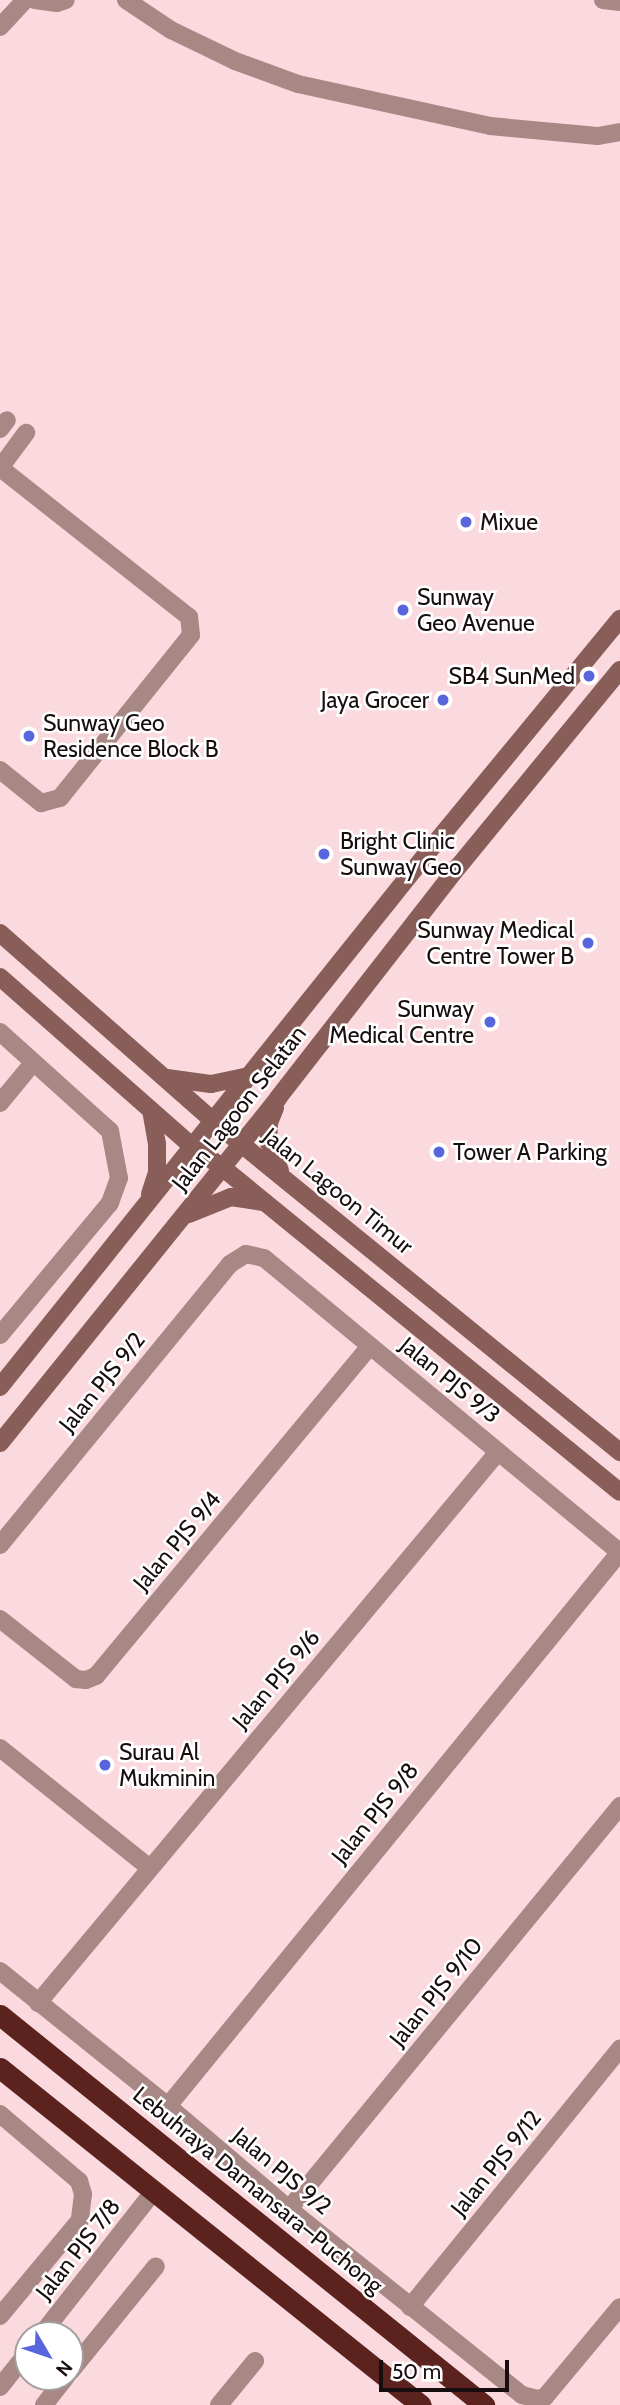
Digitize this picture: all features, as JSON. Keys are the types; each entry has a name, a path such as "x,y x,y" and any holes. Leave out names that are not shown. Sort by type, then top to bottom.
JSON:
{"highway":[{"name":"Lebuhraya Damansara–Puchong","path":"0,2015 484,2405"},
{"path":"0,2068 421,2405"}],"main road":[{"name":"Jalan Lagoon Selatan","path":"0,1387 432,847 620,619"},
{"name":"Jalan Lagoon Selatan","path":"0,1443 223,1168 458,867 620,670"},
{"name":"Jalan Lagoon Timur","path":"0,933 213,1121 620,1452"},
{"path":"0,976 192,1146 223,1168 620,1492"},
{"path":"164,1077 211,1084 250,1076"},
{"path":"278,1098 269,1123 268,1141 271,1155 283,1177"},
{"path":"147,1205 157,1172 157,1144 151,1111"},
{"path":"183,1218 203,1206 231,1197 265,1203"}],"street":[{"path":"0,27 25,0"},
{"path":"35,0 57,3 66,0"},
{"path":"126,0 171,30 235,61 299,84 490,126 598,136 620,132"},
{"path":"603,0 620,2"},
{"path":"0,770 41,803 60,798 191,635 190,617 0,468 26,433"},
{"path":"0,1032 110,1131 119,1178 110,1203 0,1335"},
{"path":"0,1103 33,1063"},
{"name":"Jalan PJS 9/3","path":"246,1254 264,1258 620,1552"},
{"name":"Jalan PJS 9/2","path":"0,1545 230,1264 246,1254"},
{"name":"Jalan PJS 9/4","path":"0,1619 76,1678 86,1680 96,1676 370,1346"},
{"name":"Jalan PJS 9/6","path":"38,2003 498,1452"},
{"name":"Jalan PJS 9/8","path":"168,2106 620,1552"},
{"path":"0,1748 150,1868"},
{"name":"Jalan PJS 9/10","path":"289,2209 620,1806"},
{"name":"Jalan PJS 9/2","path":"0,1971 168,2106 289,2209 522,2395 538,2399 551,2392 620,2307"},
{"name":"Jalan PJS 9/12","path":"410,2307 620,2049"},
{"path":"0,2114 79,2181 83,2194 80,2220 0,2316"},
{"name":"Jalan PJS 7/8","path":"52,2321 153,2192"},
{"path":"84,2355 156,2266"},
{"path":"219,2405 255,2361"},
{"path":"0,2387 14,2369"},
{"path":"44,2405 55,2391"}],"place":[{"name":"Mixue","path":"466,522"},
{"name":"Sunway Geo Avenue","path":"403,610"},
{"name":"SB4 SunMed","path":"589,676"},
{"name":"Jaya Grocer","path":"443,700"},
{"name":"Sunway Geo Residence Block B","path":"29,736"},
{"name":"Bright Clinic Sunway Geo","path":"324,854"},
{"name":"Sunway Medical Centre Tower B","path":"588,943"},
{"name":"Sunway Medical Centre","path":"490,1022"},
{"name":"Tower A Parking","path":"439,1152"},
{"name":"Surau Al Mukminin","path":"105,1765"}]}
